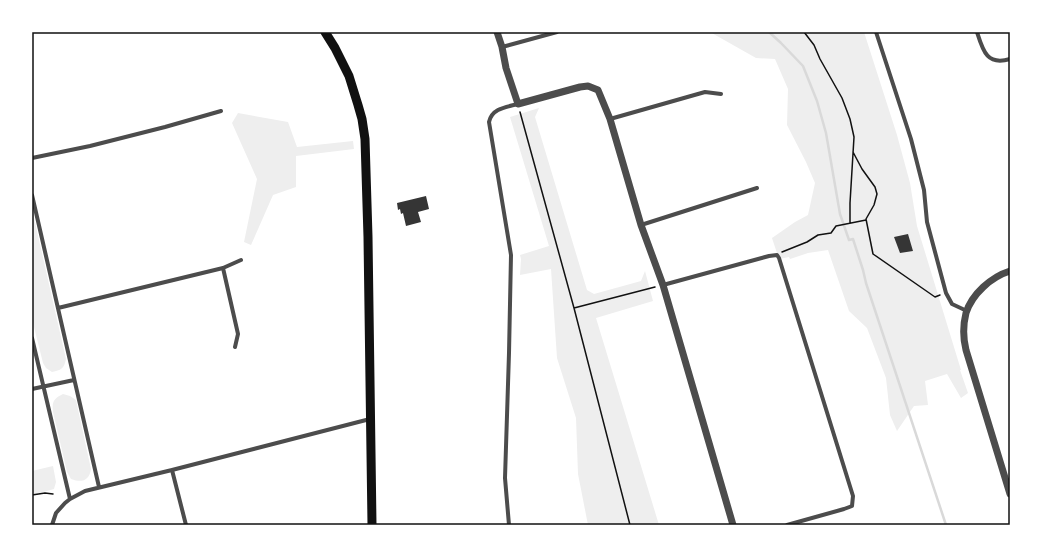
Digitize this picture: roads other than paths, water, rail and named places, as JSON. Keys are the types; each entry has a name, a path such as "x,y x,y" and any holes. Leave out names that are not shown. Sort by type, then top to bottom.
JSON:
{"main road":[{"path":"325,32 338,53 349,76 358,105 365,139 372,525"}],"street":[{"path":"497,32 506,68 518,104"},
{"path":"502,48 557,32"},
{"path":"876,32 911,139 924,190 927,222 946,293 952,304 967,312"},
{"path":"977,32 984,52 989,58 995,61 1010,59"},
{"path":"509,525 505,478 511,255 489,122 496,110 580,86 588,86 598,90 610,119 641,225 663,285 733,525"},
{"path":"610,119 705,92 721,94"},
{"path":"32,158 97,145 221,111"},
{"path":"641,225 756,188"},
{"path":"32,195 99,487"},
{"path":"663,285 777,255 779,258 853,496 852,506 787,525"},
{"path":"58,308 223,268 241,260"},
{"path":"223,268 238,334 235,347"},
{"path":"1010,271 987,284 973,299 967,312 964,330 966,350 1010,494"},
{"path":"32,338 70,499"},
{"path":"32,389 74,380"},
{"path":"52,525 56,513 70,499 85,491 371,418"},
{"path":"172,470 186,525"}],"waterway":[{"path":"769,32 803,66 817,101 826,133 840,214 849,240 853,239 866,283 946,525"}]}
